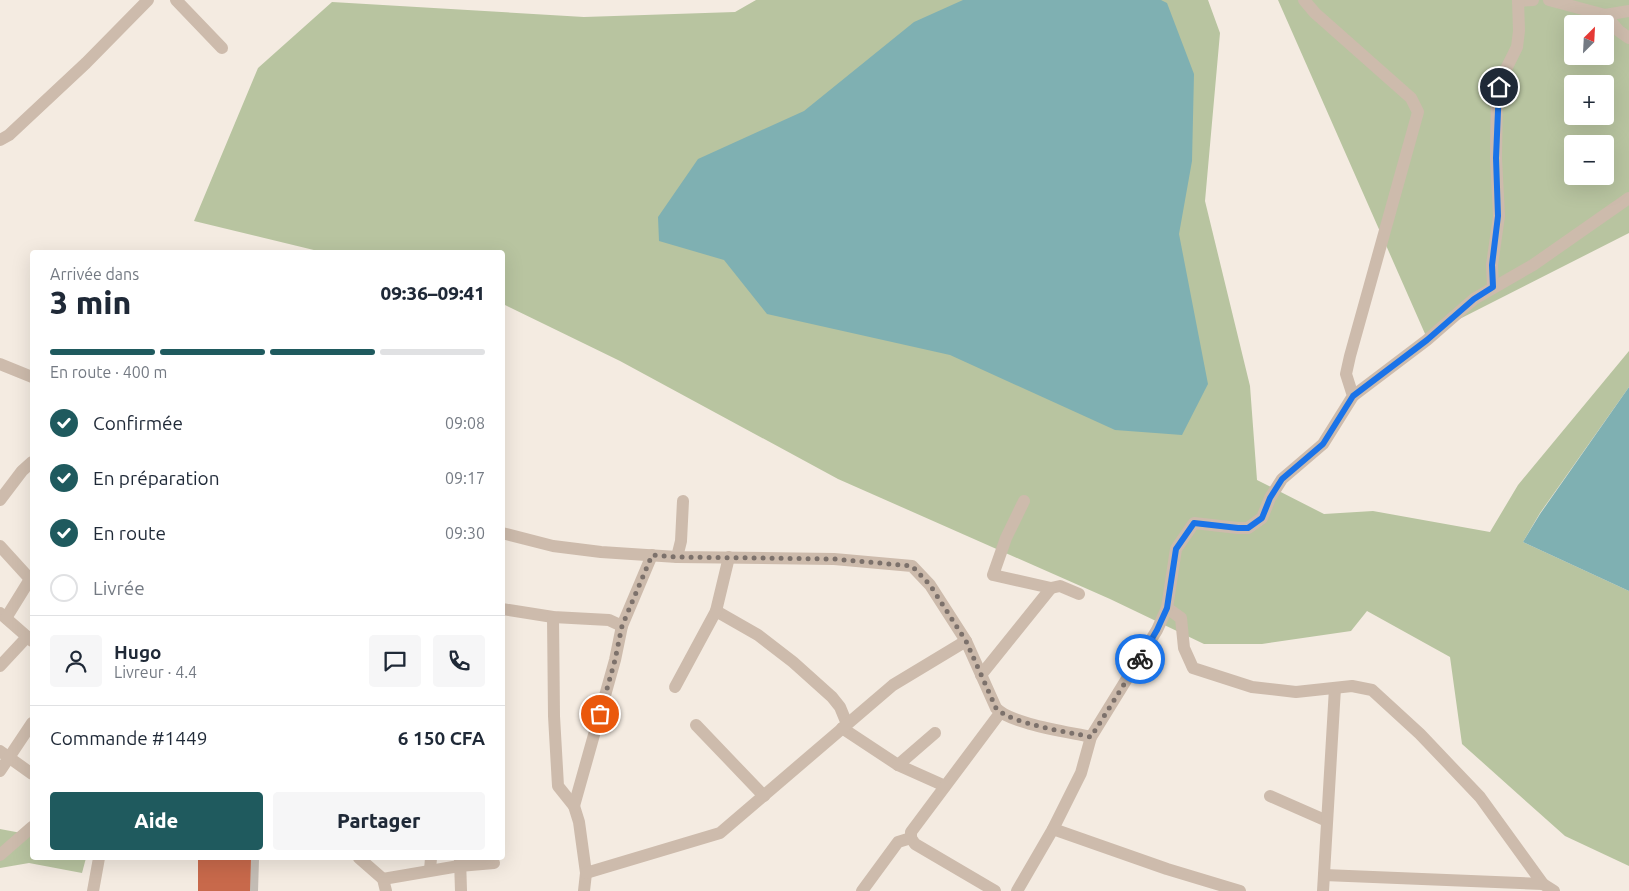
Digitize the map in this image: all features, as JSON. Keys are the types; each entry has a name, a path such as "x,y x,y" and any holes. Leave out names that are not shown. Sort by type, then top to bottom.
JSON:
{"street":[{"path":"0,140 9,135 86,63 148,0"},
{"path":"176,0 222,48"},
{"path":"1304,0 1315,13 1411,98 1418,112 1350,356 1346,374 1353,396"},
{"path":"1493,287 1492,265 1498,216 1496,158 1497,96 1501,79 1517,48 1519,31 1518,1 1533,0"},
{"path":"1550,0 1605,15 1629,11"},
{"path":"1614,25 1629,38"},
{"path":"1017,891 1081,773 1091,737 1157,630 1167,608 1176,549 1194,523 1248,528 1262,518 1270,498 1282,479 1323,444 1353,396 1427,340 1474,299 1533,265 1629,198"},
{"path":"2,369 30,376"},
{"path":"0,500 22,471 30,464"},
{"path":"677,557 681,541 683,501"},
{"path":"1024,501 1006,538 993,575 1050,588 1060,586 1079,594"},
{"path":"505,534 567,548 677,557 834,559 912,566 930,585 966,641 1000,713 1014,719 1091,737"},
{"path":"0,546 30,577"},
{"path":"574,806 615,660 622,626 652,555"},
{"path":"675,687 716,611 729,557"},
{"path":"0,666 30,639 3,615 30,579"},
{"path":"981,675 1050,588"},
{"path":"1167,608 1182,618 1184,648 1193,668 1252,687 1296,692 1352,686 1372,690 1420,734 1480,797 1548,887"},
{"path":"505,609 553,617 609,620 622,626"},
{"path":"716,611 758,635 793,662 832,697 840,707 845,726 898,765 945,786"},
{"path":"553,617 554,707 558,786 574,806 582,839 586,873 584,891"},
{"path":"586,873 720,833 893,685 966,641"},
{"path":"1323,891 1335,688"},
{"path":"995,891 916,844 911,838 911,832 1000,713"},
{"path":"0,771 5,755 30,724"},
{"path":"696,725 764,796"},
{"path":"898,765 935,733"},
{"path":"5,755 30,773"},
{"path":"1270,796 1327,822"},
{"path":"0,855 30,829"},
{"path":"1052,829 1167,869 1240,891"},
{"path":"862,891 898,842 911,838"},
{"path":"93,891 99,860"},
{"path":"361,860 384,885 431,864 459,862 494,863"},
{"path":"459,862 461,891"},
{"path":"1324,875 1548,887"}],"green space":[{"path":"756,0 1208,0 1220,33 1205,201 1250,386 1257,480 1324,514 1373,511 1490,532 1518,485 1629,351 1629,387 1540,513 1523,542 1629,591 1629,866 1565,836 1462,744 1450,657 1367,611 1351,631 1262,644 1204,644 1110,599 838,479 620,361 505,305 505,250 314,250 194,221 258,68 332,2 584,17 735,12"},
{"path":"1278,0 1629,0 1629,233 1426,336"},
{"path":"0,829 30,835 30,860 85,860 82,873 29,863 0,868"}],"water":[{"path":"963,0 1161,0 1167,3 1194,74 1192,161 1179,234 1208,384 1182,435 1115,430 950,355 767,314 724,260 659,241 658,217 698,159 804,111 914,22"},
{"path":"1629,387 1629,591 1523,542 1540,514"}],"building":[{"path":"198,860 251,860 250,891 198,891"}],"way so far":[{"path":"600,714 622,626 652,555 834,559 912,566 930,585 966,641 1000,713 1006,717 1091,737 1140,659"}],"route":[{"path":"1140,659 1167,608 1176,549 1194,523 1248,528 1262,518 1270,498 1282,479 1323,444 1353,396 1427,340 1474,299 1493,287 1492,265 1498,216 1496,158 1497,96 1499,87"}]}
